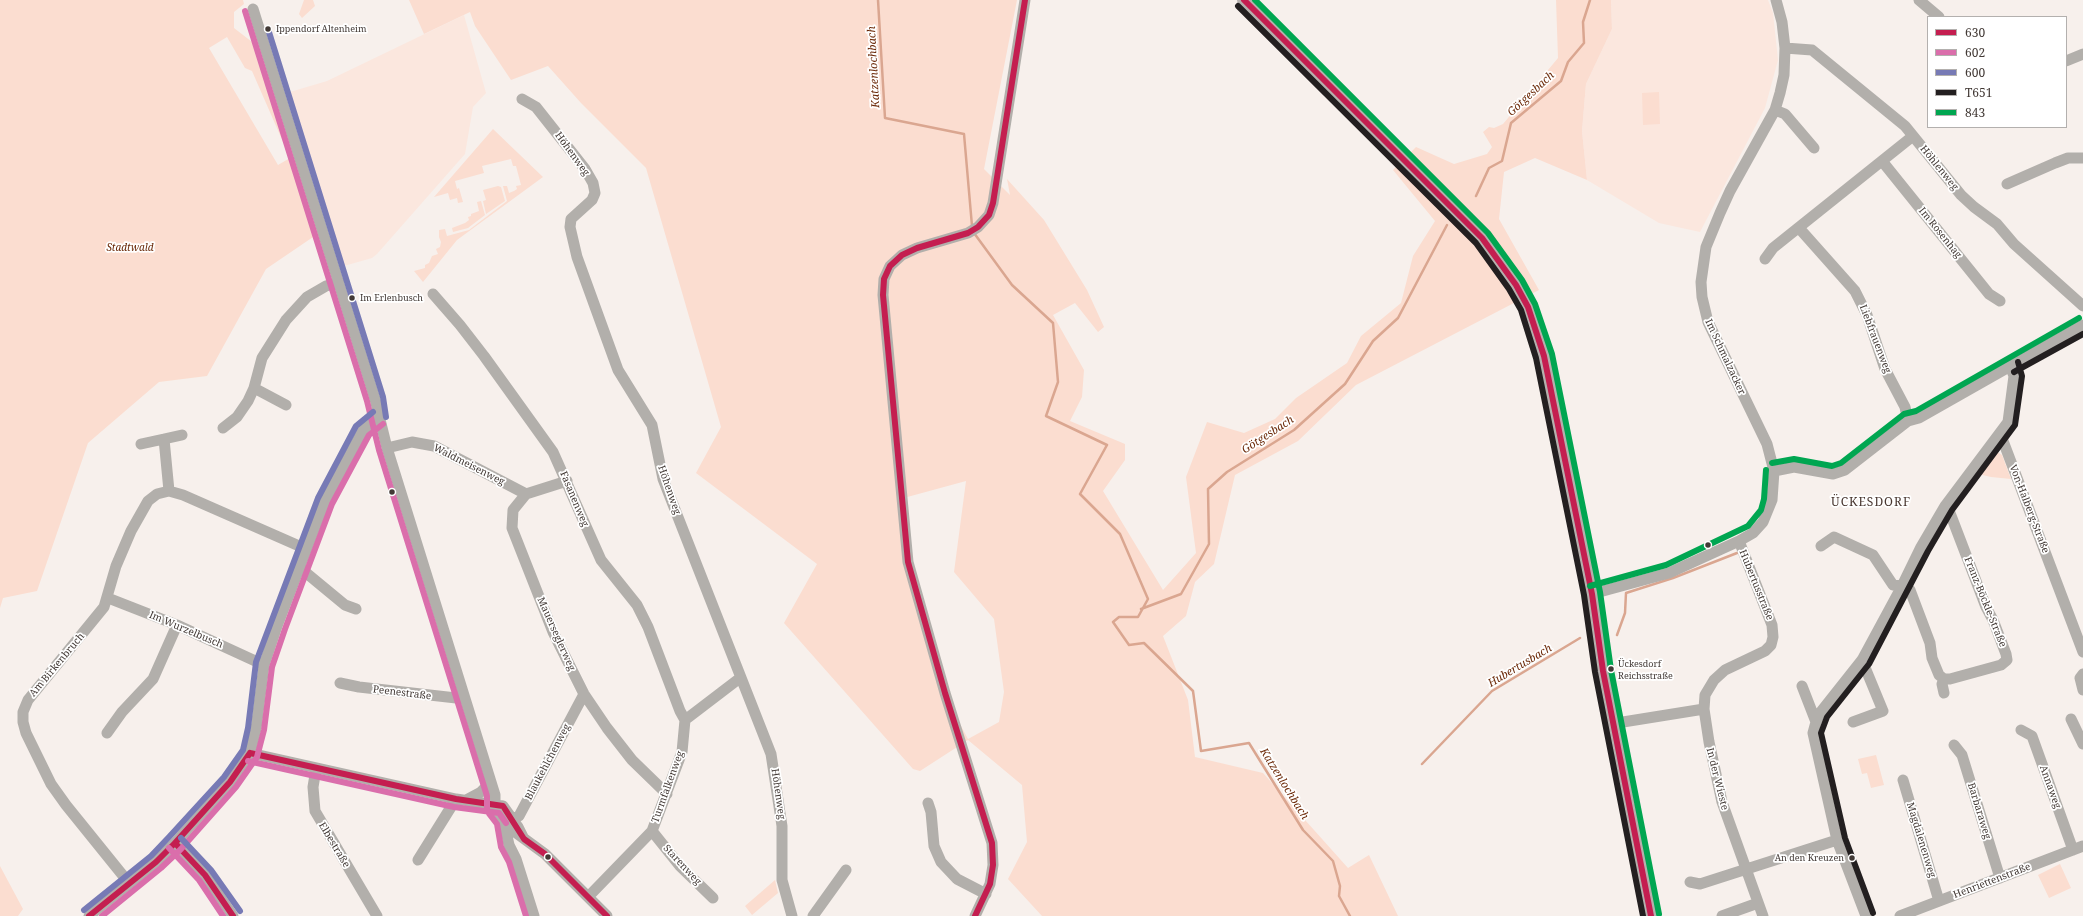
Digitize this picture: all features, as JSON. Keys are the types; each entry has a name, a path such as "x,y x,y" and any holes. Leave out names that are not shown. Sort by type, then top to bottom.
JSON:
{"main road":[{"path":"1244,0 1461,215 1493,251 1516,285 1535,324 1544,356 1592,594 1603,671 1628,806 1651,916"}],"street":[{"path":"975,916 990,884 993,865 992,843 945,693 908,562 883,295 884,279 890,266 902,255 917,248 973,230 989,216 993,203 1025,0"},
{"name":"Im Schmalzacker","path":"1774,471 1767,444 1708,322 1702,297 1701,282 1706,247 1720,213 1730,191 1775,110 1784,75 1785,48 1782,22 1776,0"},
{"path":"1919,0 1938,16"},
{"path":"253,9 375,399 378,418 489,777 495,804"},
{"name":"Höhlenweg","path":"1785,48 1812,50 1905,126 1961,195 1997,224 2014,244 2083,306"},
{"path":"2067,61 2083,54"},
{"name":"Höhenweg","path":"522,99 536,107 585,169 593,183 595,193 592,200 572,219 570,227 577,257 618,370 652,425 663,479 774,763 782,826 782,880 792,916"},
{"path":"1775,110 1785,114 1814,148"},
{"path":"1765,259 1773,248 1913,136"},
{"path":"2007,184 2062,160 2083,158"},
{"name":"Im Rosenhag","path":"1882,161 1989,294 2000,302"},
{"name":"Liebfrauenweg","path":"1799,228 1855,292 1867,315 1885,369 1905,407 1908,420"},
{"path":"223,428 243,410 254,388 262,358 286,320 307,297 326,286 339,282"},
{"name":"Fasanenweg","path":"433,294 460,325 553,452 567,481 600,560 637,605 648,627 680,711 685,720"},
{"path":"1774,471 1794,467 1825,474 1839,473 1908,420 1919,418 2010,365 2083,325"},
{"path":"1866,916 1838,840 1813,733 1820,713 1862,660 1902,586 1921,547 1945,506 2008,422 2011,409 2014,376 2010,365"},
{"path":"254,388 286,405"},
{"path":"89,916 156,862 175,843 230,782 250,753 256,729 264,665 276,626 325,501 363,430 378,418"},
{"name":"Von-Halberg-Straße","path":"2000,434 2083,652"},
{"path":"141,444 182,435"},
{"path":"164,439 169,491 216,508 306,549"},
{"name":"Waldmeisenweg","path":"387,448 412,442 434,446 526,494"},
{"name":"Hubertusstraße","path":"1704,708 1705,695 1714,680 1725,670 1765,651 1770,645 1773,637 1772,625 1739,541 1753,533 1763,522 1768,513 1772,500 1774,471"},
{"path":"526,494 567,481"},
{"name":"Am Birkenbruch","path":"129,883 66,805 51,784 30,743 23,722 23,712 28,700 87,630 104,607 108,598 116,566 139,514 151,497 169,491"},
{"name":"Mauerseglerweg","path":"526,494 513,510 512,528 553,632 584,694 607,728 632,760 667,794"},
{"name":"Franz-Böckle-Straße","path":"1944,679 1950,679 2002,665 2007,660 1993,620 1986,607 1950,513 1945,506"},
{"path":"1821,546 1834,537 1873,555 1893,585 1902,586 1910,590 1930,643 1932,658 1939,675 1944,679 1942,684 1944,692"},
{"path":"1592,594 1669,573 1739,541"},
{"path":"299,567 345,605 356,609"},
{"name":"Im Wurzelbusch","path":"108,598 177,625 264,665"},
{"path":"107,733 122,712 153,679 177,625"},
{"path":"1854,722 1883,711 1862,660"},
{"path":"2083,674 2080,678 2083,690"},
{"path":"685,720 740,678"},
{"name":"Peenestraße","path":"340,682 359,687 465,699"},
{"path":"1802,686 1816,722"},
{"name":"Blaukehlchenweg","path":"508,820 519,816 584,694"},
{"path":"1623,722 1704,708"},
{"name":"In der Wieste","path":"1704,708 1708,742 1722,802 1763,916"},
{"path":"2071,719 2083,744"},
{"name":"Turmfalkenweg","path":"588,897 652,831 682,752 685,720"},
{"name":"Annaweg","path":"2021,730 2032,736 2078,848"},
{"name":"Barbaraweg","path":"1954,745 1962,755 2000,878"},
{"path":"250,753 316,769 461,799 503,806 508,820 509,845 516,858 534,916"},
{"name":"Elbestraße","path":"316,769 313,787 314,811 377,916"},
{"path":"418,860 461,799 481,792 488,785 489,777"},
{"name":"Magdalenenweg","path":"1902,780 1939,901"},
{"path":"928,803 931,812 934,846 941,862 957,879 986,894"},
{"path":"508,820 524,839 545,854 607,916"},
{"name":"Starenweg","path":"652,831 680,866 713,898"},
{"path":"516,858 524,839"},
{"path":"1690,882 1700,884 1838,840"},
{"path":"175,843 210,881 232,916"},
{"name":"Henriettenstraße","path":"1900,916 2078,848"},
{"path":"812,916 846,870"},
{"path":"1722,916 1758,903"}],"shaded area":[{"path":"1611,0 1768,0 1773,13 1778,60 1765,108 1700,232 1659,223 1587,180 1582,131 1586,84 1612,29"},
{"path":"464,15 486,93 473,107 465,154 377,254 372,258 344,266 290,92 327,81"}],"green space":[{"name":"Stadtwald","path":"0,0 243,0 244,4 234,12 234,28 256,45 316,235 266,269 207,376 159,382 88,443 37,591 3,598 0,608","holes":["227,37 245,68 252,71 290,158 278,165 209,48"]},
{"path":"304,0 313,0 315,6 302,18 299,14"},
{"path":"409,0 1017,0 984,169 1010,195 1007,179 1044,220 1087,290 1104,327 1098,332 1075,303 1053,315 1084,370 1082,397 1070,421 1125,444 1125,460 1103,491 1163,590 1196,553 1186,477 1207,422 1244,433 1275,419 1296,398 1347,363 1361,336 1401,303 1413,256 1435,221 1393,170 1416,147 1454,164 1487,154 1492,147 1483,132 1489,127 1494,128 1503,124 1558,58 1556,0 1611,0 1612,29 1586,84 1582,131 1587,180 1535,158 1504,172 1499,219 1539,290 1356,385 1298,441 1235,475 1214,564 1195,582 1186,616 1163,636 1188,700 1195,757 1263,773 1348,868 1369,855 1398,916 1042,916 1008,879 1027,842 1022,785 968,740 920,771 913,769 784,623 817,564 696,473 721,427 646,168 581,103 548,66 511,80 475,26 470,12 424,34","holes":["966,481 954,572 994,619 1004,692 999,722 968,739 946,698 906,566 900,499"]},
{"path":"1659,92 1660,124 1643,125 1642,93"},
{"path":"493,129 543,177 457,240 423,282 414,271 425,268 425,265 429,263 432,256 438,254 436,249 440,247 441,242 439,230 445,229 447,236 469,230 507,201 503,186 507,186 509,193 517,189 516,186 521,185 516,166 513,166 511,159 482,166 484,173 455,181 457,189 459,188 463,202 458,203 457,198 450,200 448,193 434,197"},
{"path":"498,186 501,187 505,201 486,214 483,201 486,200 483,190"},
{"path":"481,201 485,215 468,228 453,232 452,228 465,223 469,220 468,217 471,216 471,214 479,211 477,202"},
{"path":"1991,451 1996,451 2002,455 2011,479 1991,477 1974,473"},
{"path":"1876,755 1884,785 1871,788 1867,773 1862,774 1858,759"},
{"path":"2060,864 2071,888 2049,898 2038,875"},
{"path":"0,866 23,909 18,916 0,916"},
{"path":"775,880 778,893 752,915 745,906"}],"waterway":[{"name":"Katzenlochbach","path":"878,0 885,118 964,134 972,226"},
{"name":"Götgesbach","path":"1476,196 1489,168 1502,161 1511,123 1561,81 1568,62 1584,43 1583,22 1590,0"},
{"name":"Götgesbach","path":"1141,609 1181,594 1209,544 1208,489 1227,472 1294,430 1345,384 1373,341 1398,318 1447,225"},
{"name":"Katzenlochbach","path":"974,233 1012,285 1053,323 1058,382 1046,416 1107,445 1080,494 1120,534 1148,599 1138,617 1119,617 1113,622 1129,645 1144,643 1193,691 1201,751 1249,743 1303,830 1333,861 1340,886 1339,896 1350,916"},
{"name":"Hubertusbach","path":"1617,635 1625,613 1626,593 1673,578 1737,553"},
{"name":"Hubertusbach","path":"1422,764 1492,691 1580,638"}],"transit line":[{"name":"630","path":"975,916 990,884 993,865 992,843 945,693 908,562 883,295 884,279 890,266 902,255 917,248 968,233 978,227 989,215 993,203 1025,0"},
{"name":"630","path":"1244,0 1482,238 1516,285 1528,307 1544,356 1592,594 1603,671 1651,916"},
{"name":"843","path":"1255,0 1488,233 1522,280 1535,304 1552,354 1600,592 1611,670 1659,914"},
{"name":"T651","path":"1238,6 1476,243 1509,289 1521,310 1536,358 1584,595 1595,672 1643,916"},
{"name":"602","path":"245,11 367,401 379,450 487,796 487,811 497,824 501,847 509,862 526,916"},
{"name":"600","path":"268,29 383,397 386,417"},
{"name":"843","path":"1772,463 1794,459 1832,466 1841,463 1904,414 1916,411 2079,318"},
{"name":"T651","path":"2014,372 2083,334"},
{"name":"T651","path":"1873,913 1845,838 1821,733 1827,717 1869,664 1928,551 1952,510 2015,425 2022,376 2018,362"},
{"name":"600","path":"84,910 151,856 224,777 243,750 248,728 256,662 318,498 356,426 373,412"},
{"name":"602","path":"102,916 161,868 181,849 236,787 257,757 264,730 272,667 332,504 369,435 383,424"},
{"name":"843","path":"1590,586 1666,565 1748,526 1761,510 1764,499 1766,470"},
{"name":"630","path":"250,753 456,799 503,806 524,839 545,854 607,916"},
{"name":"630","path":"89,916 156,862 175,843 230,782 250,753"},
{"name":"602","path":"248,761 454,807 499,813 506,823"},
{"name":"600","path":"181,838 211,870 240,911"},
{"name":"630","path":"175,843 205,875 233,916"},
{"name":"602","path":"169,848 199,880 223,916"}],"place":[{"name":"Ippendorf Altenheim","path":"268,29"},
{"name":"Im Erlenbusch","path":"352,298"},
{"name":"Ückesdorf Reichsstraße","path":"1611,669"},
{"name":"An den Kreuzen","path":"1852,858"}],"district":[{"name":"ÜCKESDORF","path":"1871,503"}]}
